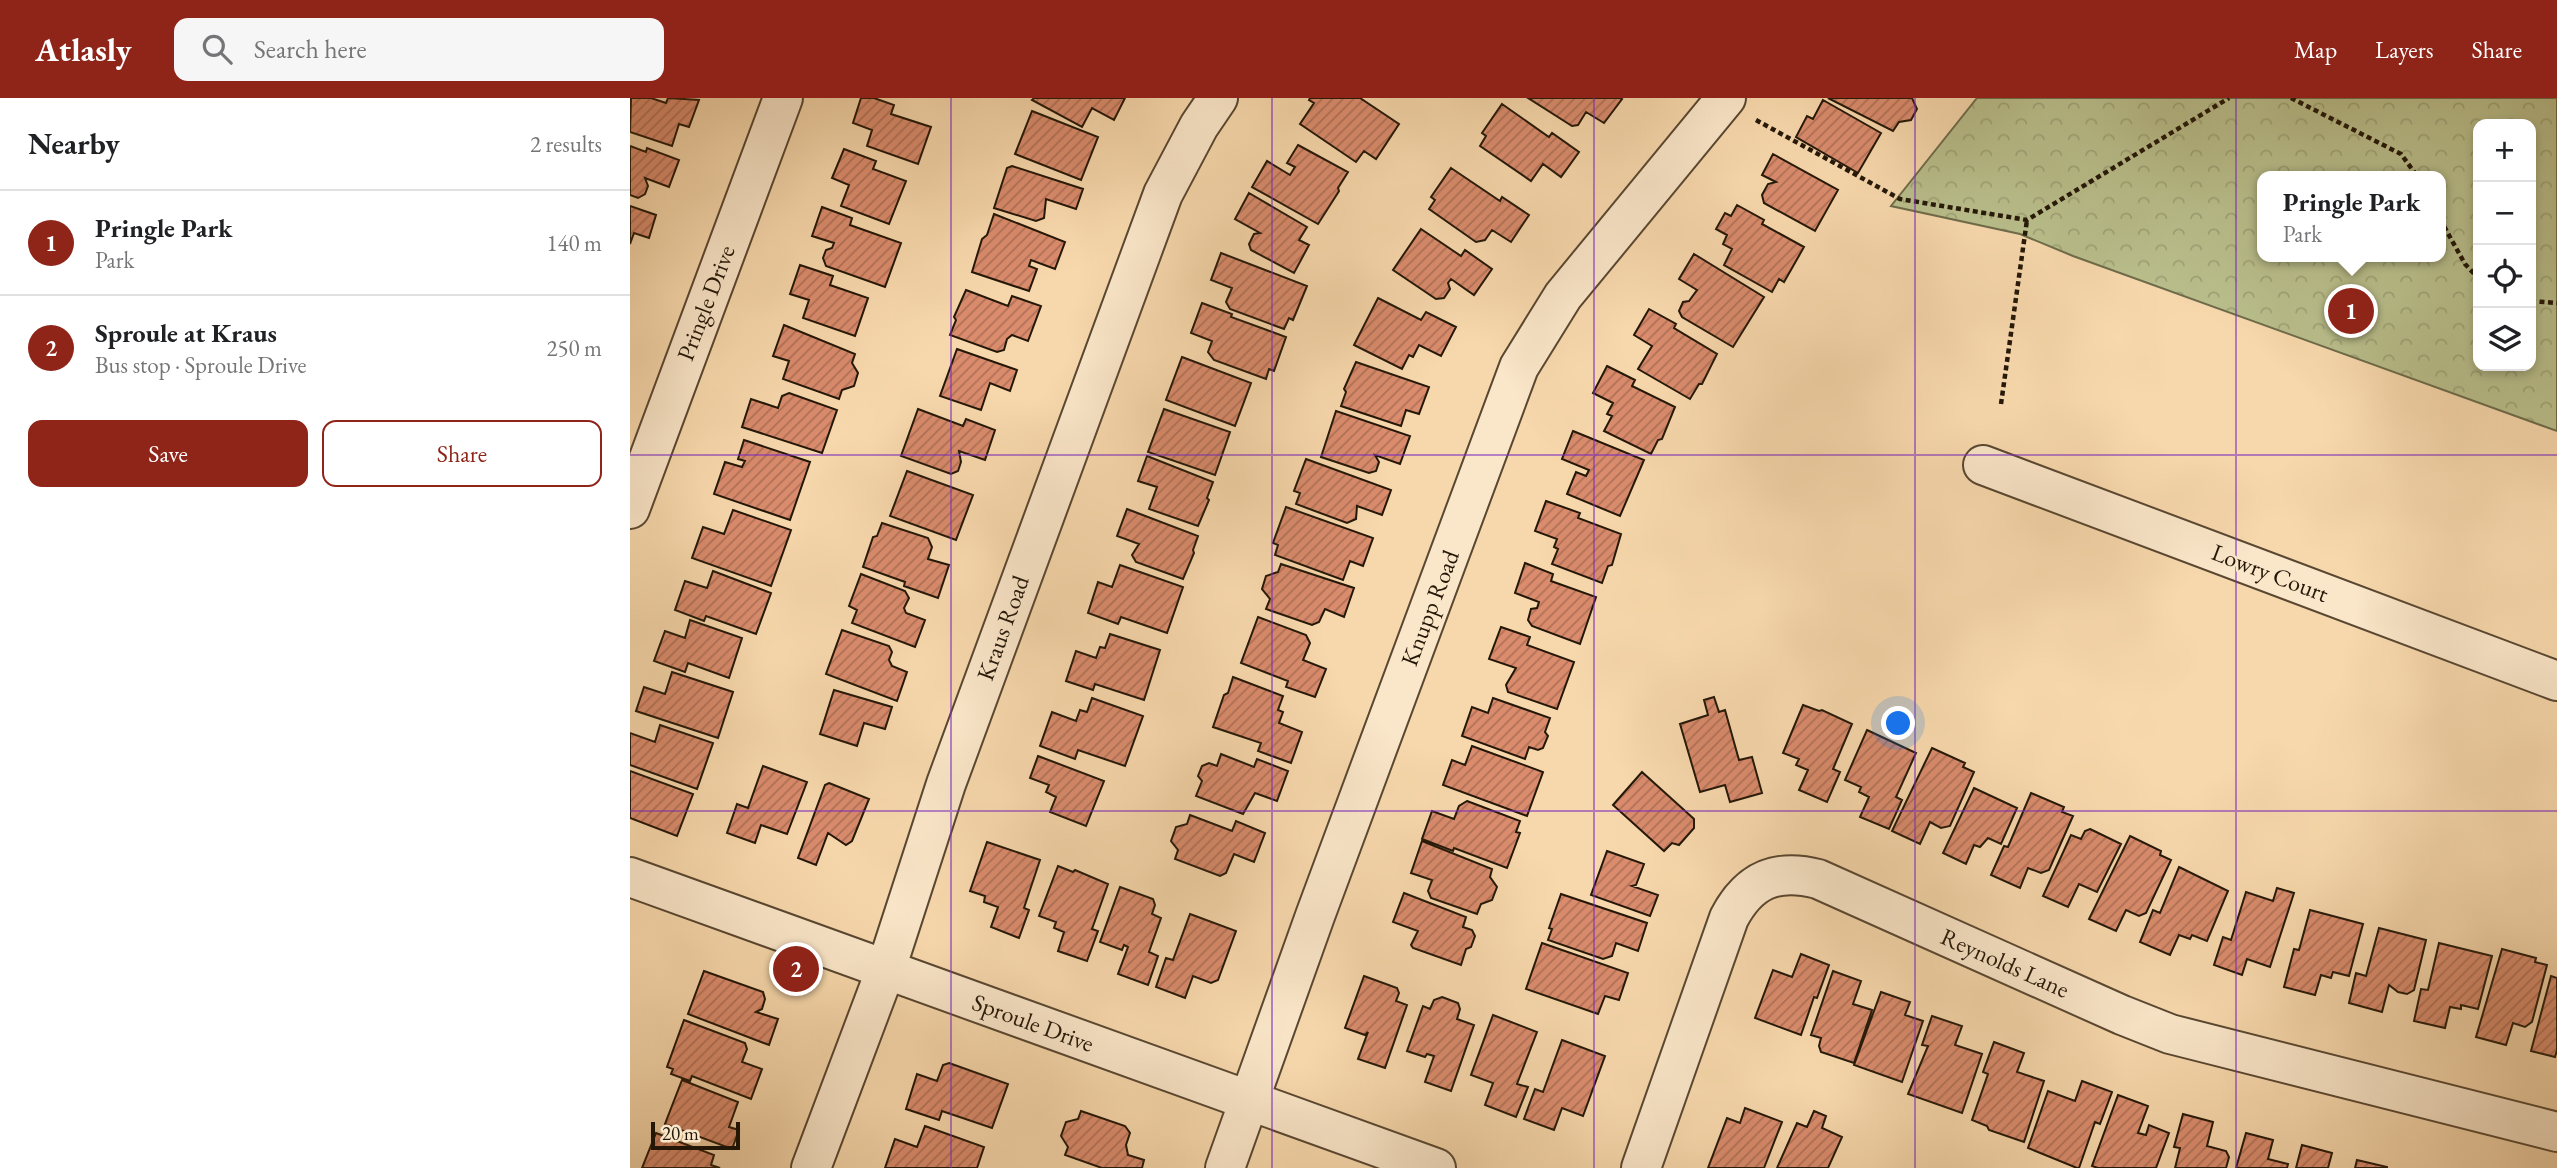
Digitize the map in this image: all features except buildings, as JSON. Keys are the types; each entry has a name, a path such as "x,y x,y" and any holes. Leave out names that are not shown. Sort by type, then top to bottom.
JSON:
{"street":[{"name":"Pringle Drive","path":"630,509 783,98"},
{"name":"Kraus Road","path":"811,1168 886,969 946,784 1163,194 1199,125 1218,98"},
{"name":"Knupp Road","path":"1225,1168 1314,916 1519,367 1563,296 1726,98"},
{"name":"Lowry Court","path":"1983,465 2557,681"},
{"name":"Reynolds Lane","path":"1641,1168 1729,918 1738,901 1749,889 1783,874 1818,879 2110,1010 2170,1034 2557,1132"},
{"name":"Sproule Drive","path":"630,877 1436,1168"}],"path":[{"path":"1756,120 1900,199 2027,220 2229,98"},
{"path":"2293,99 2401,154 2413,171"},
{"path":"2001,404 2027,220"},
{"path":"2446,230 2465,264 2473,273"},
{"path":"2536,301 2557,303"}],"green space":[{"path":"1977,98 2557,98 2557,431 2073,256 2020,234 1891,206"}],"place":[{"name":"Pringle Park","path":"2351,311"},
{"name":"Sproule at Kraus","path":"796,969"}]}
